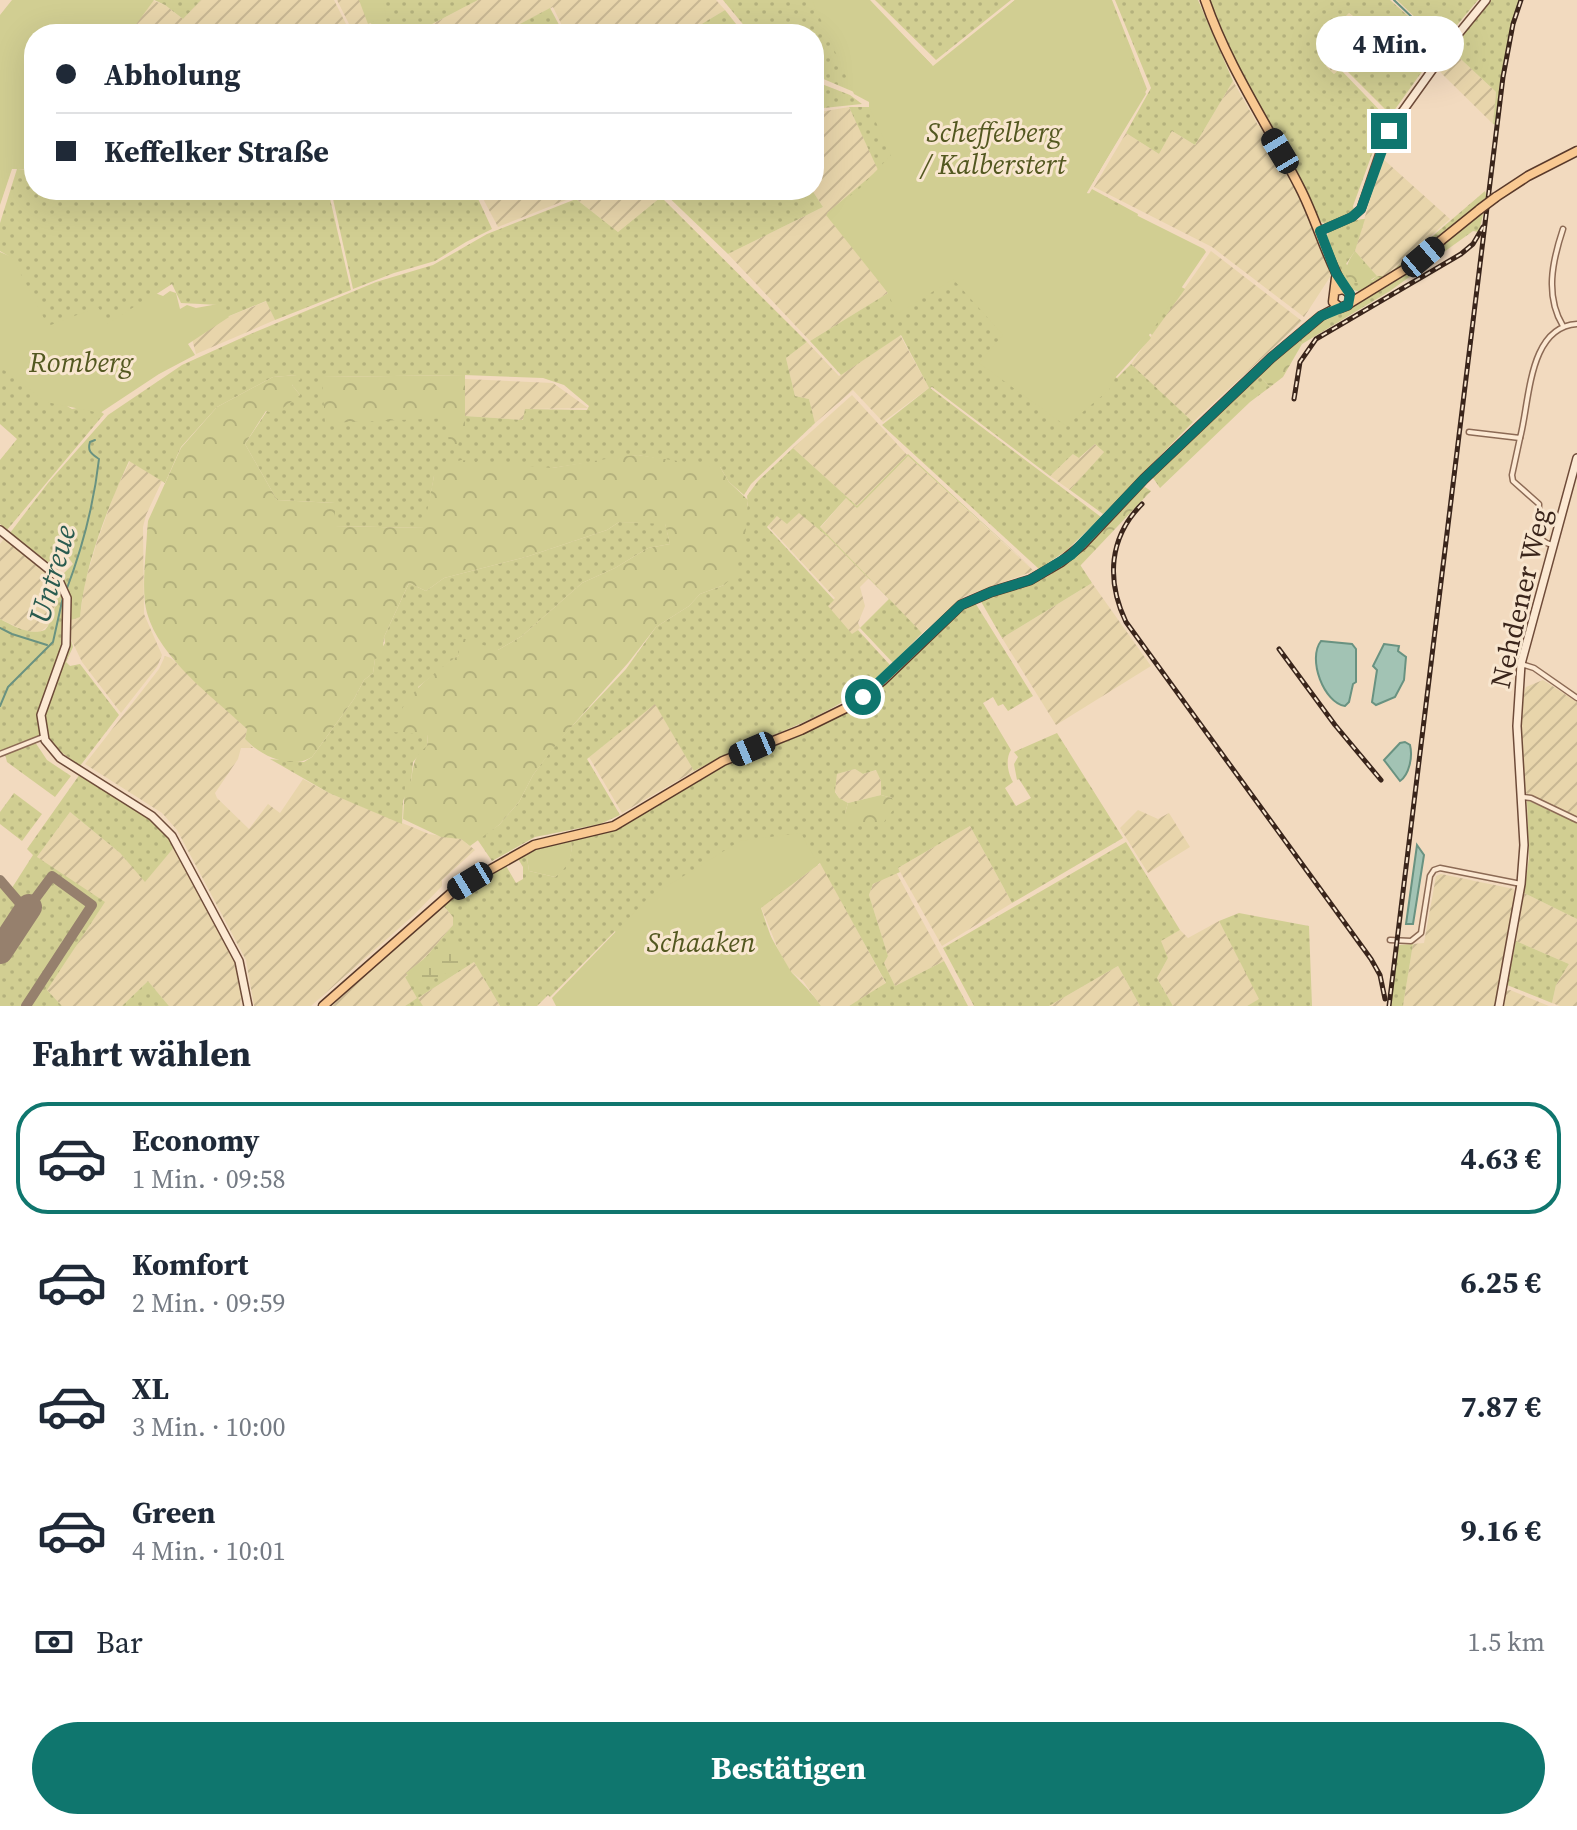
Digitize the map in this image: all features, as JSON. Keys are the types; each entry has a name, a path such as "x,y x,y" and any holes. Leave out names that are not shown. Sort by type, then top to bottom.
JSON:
{"main road":[{"path":"1205,0 1234,70 1292,173 1320,231 1345,307 1415,263 1496,197 1528,176 1577,151"},
{"path":"323,1006 456,889 534,845 614,826 723,761 801,730 852,705 882,681 961,605 1030,580 1061,562 1082,545 1144,479 1340,296 1364,293"}],"street":[{"path":"1320,231 1352,217 1361,209 1392,126 1486,0"},
{"path":"1563,229 1557,248 1551,296 1552,305 1563,326"},
{"path":"1552,545 1540,538 1537,522 1539,504 1513,481 1512,475 1542,345 1547,337 1563,326 1577,324"},
{"path":"1469,432 1520,438"},
{"name":"Nehdener Weg","path":"1499,1006 1521,884 1525,829 1517,726 1521,664 1577,458"},
{"path":"0,530 57,576 66,593 66,645 41,712 43,737 60,758 146,812 172,836 239,961 248,1006"},
{"path":"1521,664 1534,668 1577,698"},
{"path":"0,754 43,737"},
{"path":"1523,797 1577,820"},
{"path":"1390,940 1411,941 1421,933 1430,876 1434,870 1440,868 1521,884"}],"shaded area":[{"path":"151,0 165,5 183,19 201,0 334,0 346,24 133,24"},
{"path":"337,0 360,0 371,24 349,24"},
{"path":"478,0 716,0 725,10 702,24 561,24 553,7 520,24 432,24"},
{"path":"1349,13 1371,34 1361,46 1346,51 1343,67 1334,74 1326,65 1323,52 1333,40 1328,34"},
{"path":"1450,49 1496,92 1493,124 1437,69"},
{"path":"1233,81 1258,125 1262,125 1293,182 1332,274 1304,317 1212,247 1094,187 1126,133 1159,154 1172,131 1195,145"},
{"path":"849,107 879,170 828,213 888,293 810,341 728,254 823,207 818,200 824,200 824,111"},
{"path":"1382,158 1450,219 1385,276 1377,276 1355,251"},
{"path":"484,200 567,200 498,227"},
{"path":"577,200 657,200 618,232"},
{"path":"1211,251 1302,321 1193,422 1131,364"},
{"path":"267,301 275,320 196,354 191,335"},
{"path":"900,335 929,388 883,422 853,390 815,423 809,399 795,396 786,358 807,342 839,376"},
{"path":"465,379 553,383 588,408 525,409 524,420 465,416"},
{"path":"852,395 908,456 1034,571 965,596 922,633 820,528 846,498 857,506 793,448"},
{"path":"1095,444 1104,452 1070,490 1050,476 1074,453 1080,458"},
{"path":"130,461 162,481 143,527 144,614 162,655 157,667 121,713 82,662 70,637 71,620 80,616 85,582 97,542"},
{"path":"799,512 869,578 860,587 865,606 858,623 860,628 852,635 827,606 835,598 768,526 777,516"},
{"path":"6,536 53,574 50,577 56,587 55,608 50,624 40,632 26,631 0,619 0,544"},
{"path":"1092,583 1151,666 1056,725 1002,638"},
{"path":"1321,641 1352,644 1356,649 1356,682 1345,706 1330,697 1320,679 1316,658"},
{"path":"1384,644 1399,646 1398,651 1406,657 1404,680 1395,697 1376,705 1372,702 1377,670 1373,666"},
{"path":"165,656 171,658 247,729 245,739 253,748 241,748 238,759 215,793 249,829 268,804 280,813 303,779 329,793 429,834 461,839 475,850 442,880 442,886 414,915 311,1006 254,1006 246,960 177,830 162,813 85,764 159,669"},
{"path":"1543,680 1577,702 1577,820 1526,793 1521,747 1521,699 1526,687"},
{"path":"655,703 694,771 622,813 589,757"},
{"path":"1400,743 1410,745 1411,760 1406,775 1400,781 1384,760"},
{"path":"855,769 863,774 877,770 881,795 848,803 839,798 835,791 837,774"},
{"path":"1138,810 1158,819 1169,813 1190,847 1148,873 1120,828"},
{"path":"70,812 120,853 145,881 176,845 237,961 242,980 240,1006 169,1006 148,981 122,1006 62,1006 47,990 37,857"},
{"path":"970,826 1012,903 942,946 898,868"},
{"path":"1417,845 1424,855 1413,924 1406,924"},
{"path":"821,863 886,984 849,1006 821,1006 803,981 790,971 761,907"},
{"path":"896,872 944,961 895,986 884,963 888,956 869,895 873,884"},
{"path":"1441,874 1514,889 1511,935 1497,1006 1403,1006 1413,944 1424,943 1436,876"},
{"path":"1524,893 1577,919 1577,1006 1552,1003 1556,985 1569,964 1516,941"},
{"path":"440,903 453,917 453,925 425,958 426,963 405,977 418,998 474,962 500,1006 423,1006 417,998 405,1006 330,1006"},
{"path":"1219,921 1260,999 1247,1006 1173,1006 1157,978 1168,958 1160,941 1180,930 1188,938"},
{"path":"1118,966 1140,1006 1049,1006"},
{"path":"1506,991 1549,1006 1503,1006"}],"green space":[{"path":"12,0 154,0 136,24 24,24 24,169 12,169 0,205 0,15"},
{"path":"154,0 201,0 183,19"},
{"path":"359,0 383,0 386,16 368,24"},
{"path":"360,0 478,0 432,24 371,24"},
{"path":"723,0 870,0 932,65 886,99 854,92 824,79 824,24 743,24"},
{"name":"Scheffelberg / Kalberstert","path":"812,0 868,0 933,66 1015,0 1110,0 1146,94 1086,193 1094,194 1206,252 1149,335 1151,338 1115,378 1109,390 1066,426 979,363 1003,335 953,279 897,314 888,293 826,215 860,188 891,155 869,102 854,94"},
{"path":"875,0 1011,0 936,60"},
{"name":"Scheffelberg / Kalberstert","path":"1015,0 1112,0 1147,89 1044,267 1092,189 1138,214 1124,267 1167,279 1185,289 1152,335 1132,319 1054,333 1117,378 1131,364 1193,422 1103,514 1070,490 1104,452 1095,444 1079,458 1073,454 1050,476 930,388 1101,517 1067,550 1039,569 882,425 929,388 901,335 841,375 810,341 888,293 827,213 878,170 849,107 870,107 882,132 982,29"},
{"path":"1115,0 1198,0 1233,81 1195,145 1172,131 1159,154 1126,133 1151,88"},
{"path":"1208,0 1390,0 1441,45 1391,115 1343,67 1346,51 1361,46 1370,34 1364,29 1366,26 1349,13 1328,34 1333,39 1324,52 1332,59 1326,66 1334,74 1340,69 1389,120 1379,135 1353,206 1354,212 1326,224 1321,222 1228,51"},
{"path":"1397,0 1478,0 1442,43"},
{"path":"1489,0 1520,0 1506,52 1497,125 1493,124 1496,92 1450,49"},
{"path":"550,8 559,24 520,24"},
{"path":"725,10 736,24 702,24"},
{"path":"824,85 850,95 862,104 824,108"},
{"path":"17,169 24,169 24,200 330,200 351,290 275,320 266,301 217,321 219,305 181,303 172,284 107,326 40,338 12,258 0,251 0,223"},
{"path":"1485,191 1488,200 1391,277 1364,291 1353,290 1344,284 1327,240 1333,229 1365,219 1355,251 1346,264 1372,280 1377,276 1386,276"},
{"path":"333,200 479,200 492,229 435,261 353,289"},
{"path":"577,200 618,232 657,200 664,200 807,342 786,358 795,396 809,399 815,423 751,484 744,495 729,482 720,467 638,455 552,468 434,476 425,528 335,526 335,503 277,500 245,444 267,411 300,395 292,385 297,375 273,377 217,407 181,447 165,483 129,461 92,557 80,617 71,620 71,605 60,577 73,564 68,557 68,540 59,534 64,543 53,566 10,533 48,483 108,415 182,365 376,282 433,265 487,234","holes":["464,375 543,378 564,385 589,406 587,410 525,409 523,420 465,416 465,428 449,425 451,418 322,377"]},
{"path":"671,200 818,200 823,207 728,254"},
{"path":"1484,210 1479,232 1473,231 1390,291 1302,344 1298,339 1329,313 1343,310"},
{"path":"1355,251 1377,276 1364,284 1349,282 1347,277 1347,266"},
{"name":"Romberg","path":"0,252 12,257 48,326 98,307 108,324 155,293 163,296 170,291 176,293 180,309 187,305 196,308 218,304 229,317 188,344 195,355 159,374 100,413 46,402 0,367"},
{"path":"1298,339 1302,344 1283,377 1270,387 1257,373"},
{"path":"0,365 72,409 91,405 104,414 7,530 0,524 0,460 17,439 0,424"},
{"path":"1257,373 1270,387 1250,402 1160,488 1151,475"},
{"path":"297,375 301,379 292,385 300,395 275,414 266,411 245,444 277,500 335,503 335,526 424,528 434,476 446,466 461,460 552,468 638,455 685,462 692,458 697,465 720,467 729,482 748,500 745,540 734,576 724,585 700,594 689,606 656,627 558,742 533,775 519,802 499,825 470,846 461,839 441,837 403,819 405,786 411,782 415,761 427,746 428,735 393,732 403,707 427,679 459,655 459,637 498,650 522,636 582,583 648,548 670,544 665,524 619,522 607,530 526,557 444,578 426,591 409,583 384,637 382,656 375,659 373,673 364,680 312,757 304,761 286,762 267,756 245,739 247,729 175,661 154,630 144,595 148,521 181,448 217,407 273,377"},
{"path":"465,375 465,428 457,447 449,441 447,433 450,418 325,423 322,377"},
{"path":"793,448 857,506 908,454 1035,571 908,456 857,508 846,498 820,527 922,633 893,663 860,628 889,599 828,537 799,513 787,524 777,516 767,527 834,600 828,606 852,634 858,630 890,665 869,684 822,713 694,771 655,704 587,759 620,815 600,824 535,837 492,861 477,839 499,825 519,802 533,775 558,741 626,669 656,627 689,606 700,594 724,585 748,504 747,496 758,481"},
{"path":"1145,487 1151,491 1080,566 1075,557"},
{"path":"619,522 665,523 670,544 648,548 582,583 522,636 498,650 459,655 418,687 428,734 427,746 413,762 411,782 403,801 402,824 329,793 270,759 304,762 312,757 364,680 373,673 375,659 385,643 384,637 409,583 426,591 444,578 526,557 607,530"},
{"path":"1075,557 1092,583 1002,638 979,598 1047,577"},
{"path":"53,574 65,597 66,637 70,637 73,647 66,662 70,666 80,664 119,715 80,766 49,743 39,720 39,737 0,751 0,619 28,631 45,630 55,604 55,590 50,577"},
{"path":"974,601 1033,696 1008,711 1003,704 998,706 993,697 983,703 1011,750 1008,766 1013,782 1005,788 1016,806 1031,798 1017,780 1014,764 1018,757 1014,752 1057,733 1123,838 1012,903 970,826 898,868 900,872 873,884 869,895 888,956 884,963 895,986 944,961 968,1006 849,1006 886,983 820,863 761,908 781,958 821,1006 577,1006 627,955 615,931 550,997 548,995 537,1006 500,1006 474,962 418,998 423,1006 405,1006 417,998 405,977 425,963 424,959 453,925 453,917 441,903 505,864 516,883 523,879 523,867 517,857 526,851 529,871 555,877 569,860 570,838 600,833 724,765 801,734 850,709 956,612","holes":["855,769 863,774 876,770 881,781 881,795 892,798 845,813 848,803 835,792 837,774"]},
{"path":"35,742 47,760 71,776 55,797 7,762 5,754"},
{"path":"80,774 154,819 176,845 145,882 120,853 70,812 37,857 105,902 47,990 62,1006 0,1006 0,881 10,891 33,855 27,849"},
{"path":"14,793 42,814 22,841 0,824 0,812"},
{"path":"881,795 892,798 894,809 883,823 852,827 845,813 848,803"},
{"path":"1527,800 1577,823 1577,919 1524,893 1529,858"},
{"name":"Schaaken","path":"801,833 818,865 756,911 794,977 818,1006 556,1006 552,998 648,898 740,841"},
{"path":"570,838 571,855 560,873 555,877 529,871 526,851"},
{"path":"1126,842 1180,930 1161,941 1168,958 1157,978 1173,1006 1140,1006 1118,966 1049,1006 974,1006 943,948"},
{"path":"1239,913 1309,926 1312,1006 1247,1006 1259,999 1219,921"},
{"path":"454,941 464,956 462,966 427,982 414,982 406,973 444,943"},
{"path":"1516,941 1569,964 1556,985 1552,1003 1507,985"},
{"path":"1413,944 1403,1006 1391,1006 1398,945"},
{"path":"148,981 169,1006 122,1006"}],"waterway":[{"path":"1394,0 1441,45"},
{"name":"Untreue","path":"66,591 94,492 99,459 89,448 90,442 95,440"},
{"name":"Untreue","path":"0,706 8,687 53,642 63,597"},
{"path":"0,628 47,645"}],"taxiway":[{"path":"26,1006 92,905 52,876 29,907"},
{"path":"0,880 24,908 23,917"}],"runway":[{"path":"0,951 29,907"}],"railway":[{"path":"1389,1006 1503,77 1521,0"},
{"path":"1294,399 1300,362 1316,339 1461,254 1473,244 1483,227"},
{"path":"1142,504 1123,530 1114,560 1115,590 1126,622 1371,959 1380,975 1385,999"},
{"path":"1279,649 1335,725 1381,780"}],"route":[{"path":"863,697 961,605 1030,580 1071,555 1144,479 1271,358 1321,316 1348,305 1350,294 1336,273 1320,231 1352,217 1361,209 1389,131"}]}
